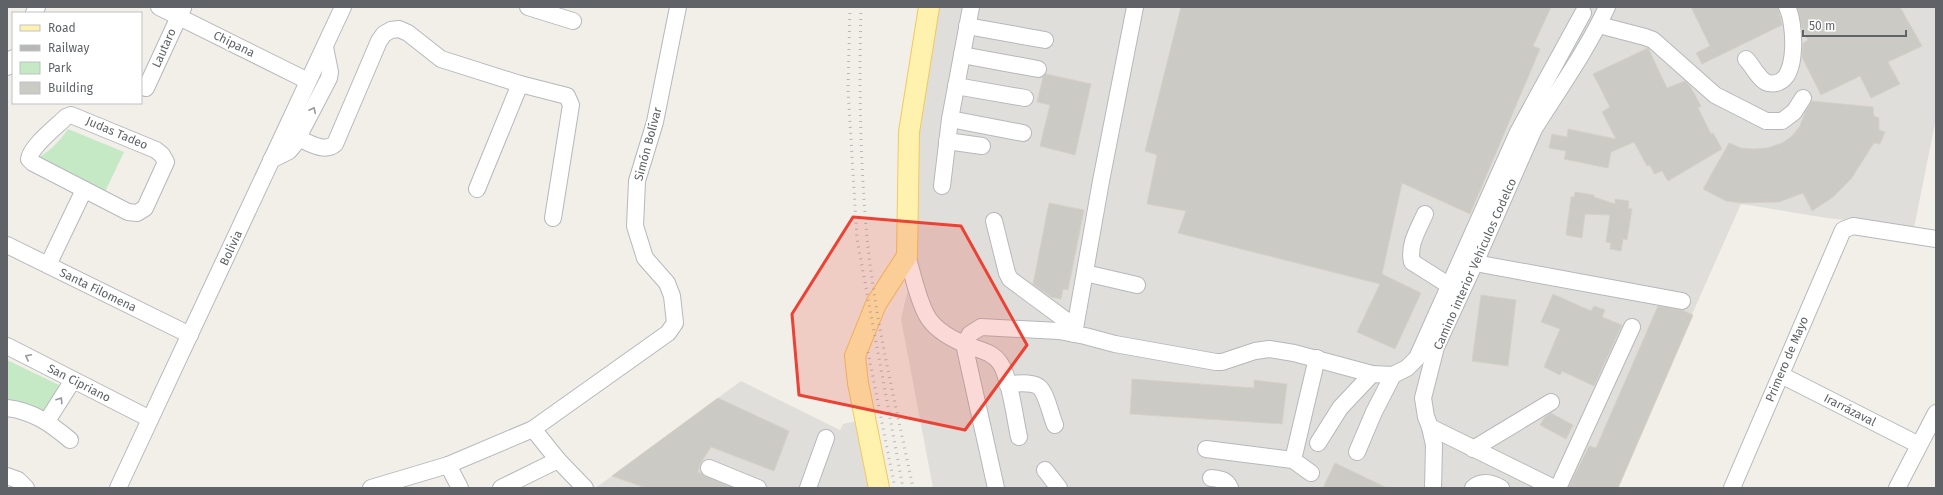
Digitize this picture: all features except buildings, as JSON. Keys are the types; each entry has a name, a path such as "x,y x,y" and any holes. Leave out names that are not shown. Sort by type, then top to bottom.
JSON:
{"main road":[{"path":"879,488 858,383 855,356 876,304 907,256 909,132 929,7"}],"street":[{"name":"Chipana","path":"159,7 181,12 308,81"},
{"name":"Bolivia","path":"118,488 343,7"},
{"path":"528,7 567,16"},
{"name":"Simón Bolívar","path":"371,488 448,465 538,426 668,333 675,324 672,296 667,283 645,258 635,226 638,181 655,122 678,7"},
{"path":"942,186 950,119 971,7"},
{"path":"1074,330 1135,7"},
{"name":"Camino interior Vehículos Codelco","path":"1433,488 1434,445 1426,417 1424,398 1436,347 1534,129 1545,115 1599,25 1607,7"},
{"path":"1746,59 1764,81 1772,84 1781,81 1789,73 1792,61 1792,17 1788,7"},
{"name":"Lautaro","path":"146,88 181,12"},
{"path":"994,221 1007,273 1010,279 1074,330 1115,344 1216,362 1222,362 1262,349 1270,349 1317,358 1372,374 1393,375 1407,368 1417,358 1522,125 1583,13"},
{"path":"1599,25 1652,40 1715,95 1766,122 1782,121 1794,112 1803,98"},
{"path":"967,26 1046,40"},
{"path":"299,139 324,148 331,148 335,144 379,41 384,34 391,30 399,30 408,33 441,59 520,84 567,96 570,101 552,218"},
{"path":"271,160 289,150 299,139 329,78 330,72 324,47"},
{"path":"962,55 1038,69"},
{"path":"476,189 520,84"},
{"path":"956,86 1025,98"},
{"name":"Judas Tadeo","path":"71,115 156,150 166,162 145,208 137,213 128,212 84,190 33,163 29,159 29,154 36,146 66,117 71,115"},
{"path":"950,119 1023,133"},
{"path":"947,141 982,146"},
{"path":"48,265 84,190"},
{"path":"1425,214 1412,244 1410,254 1412,262 1450,286"},
{"name":"Primero de Mayo","path":"1732,488 1843,230 1853,226 1936,239"},
{"name":"Santa Filomena","path":"7,245 190,335"},
{"path":"907,256 926,315 944,334 994,356 1004,370 1019,437"},
{"path":"1475,263 1682,301"},
{"path":"1085,273 1137,285"},
{"path":"996,488 964,344 970,334 981,327 1059,331 1074,330"},
{"path":"1558,488 1632,327"},
{"name":"San Cipriano","path":"7,346 150,419"},
{"path":"1293,460 1317,358"},
{"path":"1318,443 1340,408 1372,374"},
{"path":"1357,452 1374,412 1393,375"},
{"name":"Irarrázaval","path":"1781,375 1919,445"},
{"path":"47,421 73,380"},
{"path":"1007,384 1032,384 1038,386 1043,392 1055,425"},
{"path":"1473,449 1552,402"},
{"path":"7,408 19,410 47,421 70,440"},
{"path":"1896,488 1936,413"},
{"path":"538,426 558,460 585,488"},
{"path":"1430,427 1554,488"},
{"path":"808,488 826,438"},
{"path":"1206,449 1293,460 1311,474"},
{"path":"501,488 558,460"},
{"path":"448,465 460,488"},
{"path":"709,468 758,488"},
{"path":"1045,470 1059,488"},
{"path":"7,476 18,480 26,488"},
{"path":"1210,478 1222,479 1227,482 1230,488"},
{"path":"1473,488 1484,483 1493,483 1501,488"}],"highlighted area":[{"path":"853,217 961,226 1027,345 965,430 799,395 792,314"}],"shaded area":[{"path":"937,7 1936,7 1936,118 1914,228 1827,218 1741,204 1615,488 933,488 901,319 917,250 919,112"},
{"path":"741,381 840,430 843,424 861,420 874,488 597,487"}],"green space":[{"path":"68,129 124,152 103,196 32,161 52,148"},
{"path":"7,360 61,386 47,414 7,403"}],"railway":[{"path":"850,7 848,89 857,239 903,488"},
{"path":"861,7 861,122 867,237 875,300 913,488"},
{"path":"868,352 895,488"}]}
